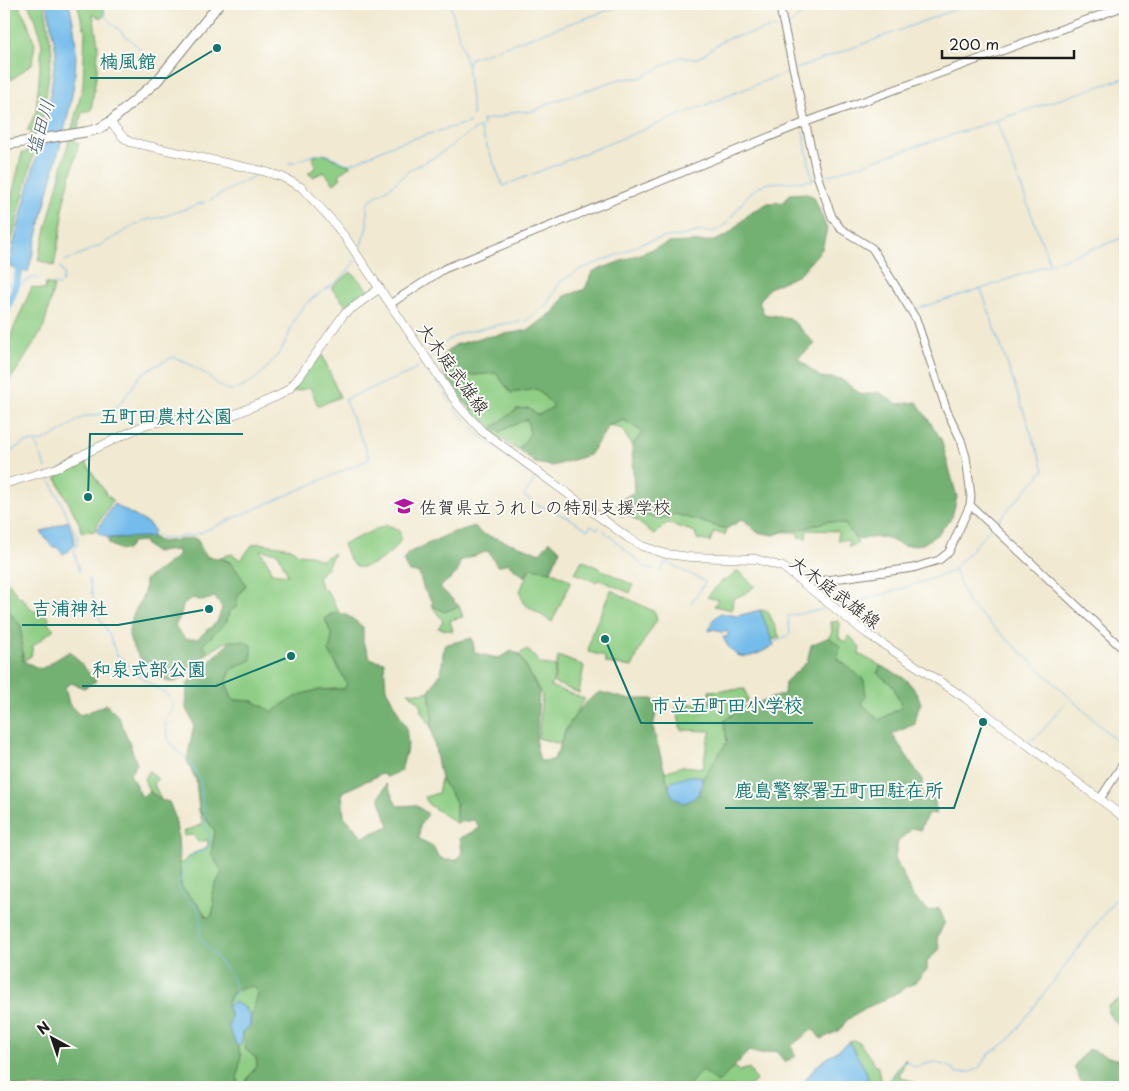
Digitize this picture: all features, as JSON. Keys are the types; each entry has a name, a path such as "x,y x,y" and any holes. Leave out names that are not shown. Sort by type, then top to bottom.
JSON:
{"highway":[{"path":"4,145 85,132 98,129 110,122 157,81 219,4"}],"main road":[{"name":"大木庭武雄線","path":"110,122 130,142 263,171 294,182 314,200 335,224 458,405 482,431 626,538 642,546 666,554 690,557 756,559 784,567 866,632 965,698 1125,818"},
{"path":"4,484 57,468 147,424 176,419 233,415 280,395 290,388 300,376 344,314 380,288"}],"street":[{"path":"779,4 818,178 836,224 872,248 916,319 947,411 961,440 970,477 970,505 949,552 939,560 913,568 805,583"},
{"path":"390,304 444,269 806,122 1125,6"},
{"path":"970,505 1125,650"},
{"path":"1100,799 1125,761"}],"green space":[{"path":"4,4 18,4 27,21 35,44 32,64 7,83 4,81"},
{"path":"28,4 44,4 45,6 52,52 44,111 14,233 4,262 4,228 22,153 26,153 32,132 27,131 36,112 42,45 36,20"},
{"path":"77,4 103,4 105,15 100,18 93,14 98,44 97,71 91,110 82,112 75,142 79,143 62,209 63,217 54,266 38,260 83,86 85,31"},
{"path":"321,154 351,165 339,175 341,178 334,184 324,172 313,177 308,173 315,168 313,157"},
{"path":"806,193 814,197 827,229 822,249 799,275 769,288 759,302 764,314 790,318 815,344 798,358 820,377 841,379 862,395 879,392 897,404 917,402 941,439 957,497 952,517 938,534 923,544 904,546 884,537 856,539 845,524 828,521 799,530 784,530 774,535 757,532 743,519 726,529 675,514 663,519 618,510 617,502 634,492 632,446 642,432 624,420 610,425 589,455 553,466 535,463 519,449 530,434 527,419 499,432 493,427 517,409 528,408 538,415 554,407 537,389 511,393 496,373 465,376 473,410 462,401 443,372 444,354 455,345 480,338 529,330 556,310 565,296 585,289 592,272 669,243 714,241 726,236 749,214 768,203 784,202 790,194"},
{"path":"351,272 370,291 348,308 331,288"},
{"path":"46,283 54,286 44,327 4,388 4,346 9,339 32,287 45,290"},
{"path":"322,354 340,397 318,406 310,387 286,392"},
{"path":"496,373 511,393 537,389 555,407 538,415 528,408 494,427 499,432 527,418 530,434 519,449 514,448 486,428 472,414 464,376"},
{"path":"624,420 643,432 632,446 622,429 610,425"},
{"path":"83,458 107,495 113,500 95,531 81,532 79,523 56,475 60,470"},
{"path":"618,510 663,519 675,514 726,529 725,535 714,532 710,542 697,539 695,532 667,523 655,535 629,515 621,516"},
{"path":"828,521 845,524 858,543 849,547 848,540 838,540 838,531 807,530 806,538 798,537 798,533 783,532 774,535 784,530 799,530"},
{"path":"386,525 397,529 401,536 399,543 393,550 384,558 365,567 358,567 352,563 343,544"},
{"path":"475,526 480,533 540,553 550,541 560,550 551,571 530,568 525,577 507,563 498,567 488,551 460,561 457,573 440,587 459,606 445,612 431,605 433,602 424,590 419,573 409,572 403,561 408,553 451,533"},
{"path":"153,537 161,542 194,538 198,540 202,550 208,557 223,559 232,565 246,585 238,596 237,607 229,611 227,621 202,646 209,652 188,674 179,680 167,682 152,672 138,655 130,638 129,631 133,616 144,593 145,580 178,556 178,550 154,552 144,541 132,542 127,550 121,550 109,544 108,538","holes":["215,597 222,608 217,622 197,639 185,639 175,626 181,615 183,605 193,598 203,601"]},
{"path":"259,543 291,548 298,554 311,555 321,560 334,553 327,567 318,577 321,587 328,592 340,614 331,614 325,618 332,637 329,651 347,684 344,689 306,693 290,700 273,712 253,701 233,700 226,683 231,670 251,660 231,641 209,652 202,646 227,621 229,611 246,585 232,563 220,557 232,554 241,560 252,545","holes":["260,550 278,553 288,575 271,573 270,567"]},
{"path":"582,560 633,585 630,593 600,580 595,582 575,573"},
{"path":"530,568 551,571 571,581 552,622 523,603 520,591"},
{"path":"738,571 755,586 733,599 732,610 714,606 718,600 707,597 723,580 727,580"},
{"path":"4,581 9,583 19,597 34,612 40,609 49,618 48,624 54,629 33,646 31,656 23,661 21,626 4,605"},
{"path":"611,590 655,612 657,620 643,642 632,667 606,663 604,656 588,652 591,635"},
{"path":"431,605 445,612 459,606 463,617 450,620 453,631 438,628 443,621"},
{"path":"4,606 21,626 23,661 41,669 70,651 96,681 84,688 71,683 65,687 69,704 80,715 106,704 118,716 137,764 130,774 142,797 149,791 161,800 169,802 175,817 178,838 181,886 201,908 207,918 212,915 214,906 212,892 222,872 211,853 215,831 199,810 196,780 187,761 194,724 186,709 187,683 231,641 244,641 252,646 251,660 231,670 226,683 233,700 253,701 273,712 298,696 314,691 344,689 347,684 329,651 332,637 325,618 341,613 363,627 363,642 371,659 384,662 386,689 406,727 408,745 401,771 387,777 382,774 342,792 344,816 363,837 389,826 379,797 387,784 397,806 416,805 428,814 420,825 419,839 433,846 438,856 445,860 457,860 462,852 460,838 480,828 474,820 456,823 456,802 441,779 431,727 432,717 429,691 441,673 444,645 472,638 475,653 498,658 512,651 519,654 539,692 536,745 540,761 553,760 573,719 585,704 600,692 627,699 653,699 658,704 653,727 669,788 699,795 704,776 727,742 724,721 741,708 784,694 785,682 807,662 811,645 829,637 840,646 838,659 864,680 866,696 861,703 879,720 902,707 893,686 877,673 881,666 906,680 914,689 921,703 915,724 892,734 922,779 922,798 935,799 936,814 928,813 920,830 913,828 898,841 895,858 913,897 929,911 939,908 945,922 937,938 940,949 927,961 927,970 914,983 884,1000 861,1010 846,1021 840,1030 821,1039 813,1029 791,1046 796,1056 785,1062 776,1051 760,1054 749,1051 718,1083 702,1070 687,1087 242,1087 257,1065 256,1058 246,1050 242,1032 250,1026 258,994 253,986 236,990 227,1005 231,1018 228,1026 241,1055 237,1081 240,1087 4,1087"},
{"path":"760,610 768,611 780,638 771,640"},
{"path":"839,621 839,638 845,642 849,635 860,647 859,654 881,666 877,673 893,686 902,707 879,720 861,703 864,680 838,659 839,646 829,637 832,632 831,622"},
{"path":"527,649 541,664 556,666 550,686 585,699 565,731 560,744 538,738 542,695 519,654"},
{"path":"558,656 584,666 579,693 554,683"},
{"path":"745,689 748,701 741,704 741,708 724,721 727,742 702,780 701,776 671,782 669,788 665,772 682,766 703,768 711,731 681,730 676,705 710,702 709,691"},
{"path":"429,691 432,717 431,727 421,711 420,703 408,692 422,693"},
{"path":"149,771 158,779 154,784 161,800 149,791 144,779"},
{"path":"441,779 456,802 456,823 428,804 425,797 438,793"},
{"path":"199,810 215,831 211,853 222,872 212,892 214,906 212,915 207,918 201,908 181,886 179,865 194,853 205,849 208,845 208,840 198,842 193,835 184,836 183,832 203,824"},
{"path":"253,986 258,994 251,1017 245,1008 236,1003 227,1007 229,998 232,995"},
{"path":"1125,996 1125,1029 1121,1028 1108,1013 1108,1006"},
{"path":"242,1032 246,1050 256,1058 257,1065 242,1087 240,1087 237,1077 240,1058 237,1046 241,1045"},
{"path":"854,1040 861,1045 877,1065 883,1085 880,1087 870,1087 866,1071 849,1042"},
{"path":"1088,1049 1120,1061 1125,1056 1125,1087 1083,1087 1074,1066"},
{"path":"906,1059 899,1076 916,1083 916,1087 883,1085"},
{"path":"734,1066 740,1071 749,1068 756,1081 747,1087 687,1087 702,1070 718,1083"}],"water":[{"path":"47,4 69,4 74,25 76,65 66,124 28,272 8,266 48,111 56,52"},
{"path":"114,504 149,524 154,530 151,537 108,538 98,533 97,530"},
{"path":"68,521 74,536 74,544 69,551 63,554 57,547 52,547 41,532"},
{"path":"760,610 774,645 752,656 739,656 733,652 723,637 727,637 727,631 722,633 715,629 709,631 713,620 721,613 737,616"},
{"path":"689,776 701,776 702,786 696,796 684,803 673,797 669,788 671,782"},
{"path":"235,1002 243,1007 250,1018 250,1026 242,1032 241,1045 237,1046 228,1026 231,1016 227,1007"},
{"path":"849,1042 866,1071 870,1087 793,1087 804,1082 815,1067"}],"waterway":[{"path":"102,4 105,17 149,57"},
{"path":"450,4 467,65 473,116"},
{"path":"497,49 626,4"},
{"path":"788,26 802,14 809,11 829,10 842,4"},
{"path":"954,4 956,9"},
{"path":"796,69 964,6 963,4"},
{"path":"359,251 367,227 367,205 370,200 393,185 411,169 435,157 474,130 483,126 482,120 498,118 517,111 527,112 536,110 549,103 620,79 640,78 680,57 695,59 731,37 765,29 781,28"},
{"path":"467,64 469,64 469,59 492,51"},
{"path":"790,71 799,114"},
{"path":"480,129 503,186 790,71"},
{"path":"820,178 1125,78"},
{"path":"996,120 1050,264"},
{"path":"298,161 310,156 325,154 351,164 395,144 470,122"},
{"path":"803,131 812,179"},
{"path":"288,164 295,162"},
{"path":"210,200 254,176"},
{"path":"431,357 445,342 461,333 526,321 547,304 560,282 581,269 642,243 666,237 682,236 701,231 711,232 719,229 727,223 748,195 758,187 768,183 816,179"},
{"path":"65,261 99,246 142,221 162,217 205,202"},
{"path":"996,523 1044,470 981,289 1125,237"},
{"path":"6,243 15,245"},
{"name":"塩田川","path":"4,315 15,288 22,260"},
{"path":"4,456 24,443 43,441 84,416 94,416 118,407 140,376 173,357 199,370 218,385 228,390 247,384 263,372 276,357 301,310 310,300 345,274 355,260"},
{"path":"54,284 59,285 62,283 64,275 60,267"},
{"path":"4,280 15,288 33,277 38,279"},
{"path":"916,309 980,289"},
{"path":"152,533 162,539 195,535 368,460 369,457 345,401 346,399 411,372 425,361"},
{"path":"424,369 428,367 456,410 465,420"},
{"path":"472,427 478,434 516,462"},
{"path":"36,444 46,468"},
{"path":"521,467 536,477 524,496 536,504 569,518 588,530 591,525 597,529 599,527"},
{"path":"48,476 77,536 77,545 74,550 79,571"},
{"path":"990,529 954,569 968,603 1125,749"},
{"path":"603,530 645,567 654,569"},
{"path":"661,571 666,562 706,582 691,603"},
{"path":"840,605 888,593 954,571"},
{"path":"89,579 96,612 110,636 116,654 135,673 167,695 173,703 173,708 165,722 169,741 185,757 200,779 205,827 210,838 210,844 206,850 194,854 187,863 184,874 179,881 179,887 182,895 198,908 201,918 200,937 232,977 236,992 230,1003 231,1005"},
{"path":"773,643 790,634 788,616 824,609"},
{"path":"1029,740 1037,737 1065,703"},
{"path":"884,1087 890,1082 904,1062 909,1062 914,1067 935,1062 954,1069 956,1073 971,1072 978,1069 989,1054 1008,1041 1013,1035 1125,886"}],"place":[{"name":"楠風館","path":"217,48"},
{"name":"五町田農村公園","path":"88,497"},
{"name":"佐賀県立うれしの特別支援学校","path":"404,506"},
{"name":"吉浦神社","path":"209,609"},
{"name":"市立五町田小学校","path":"605,639"},
{"name":"和泉式部公園","path":"291,656"},
{"name":"鹿島警察署五町田駐在所","path":"983,722"}]}
